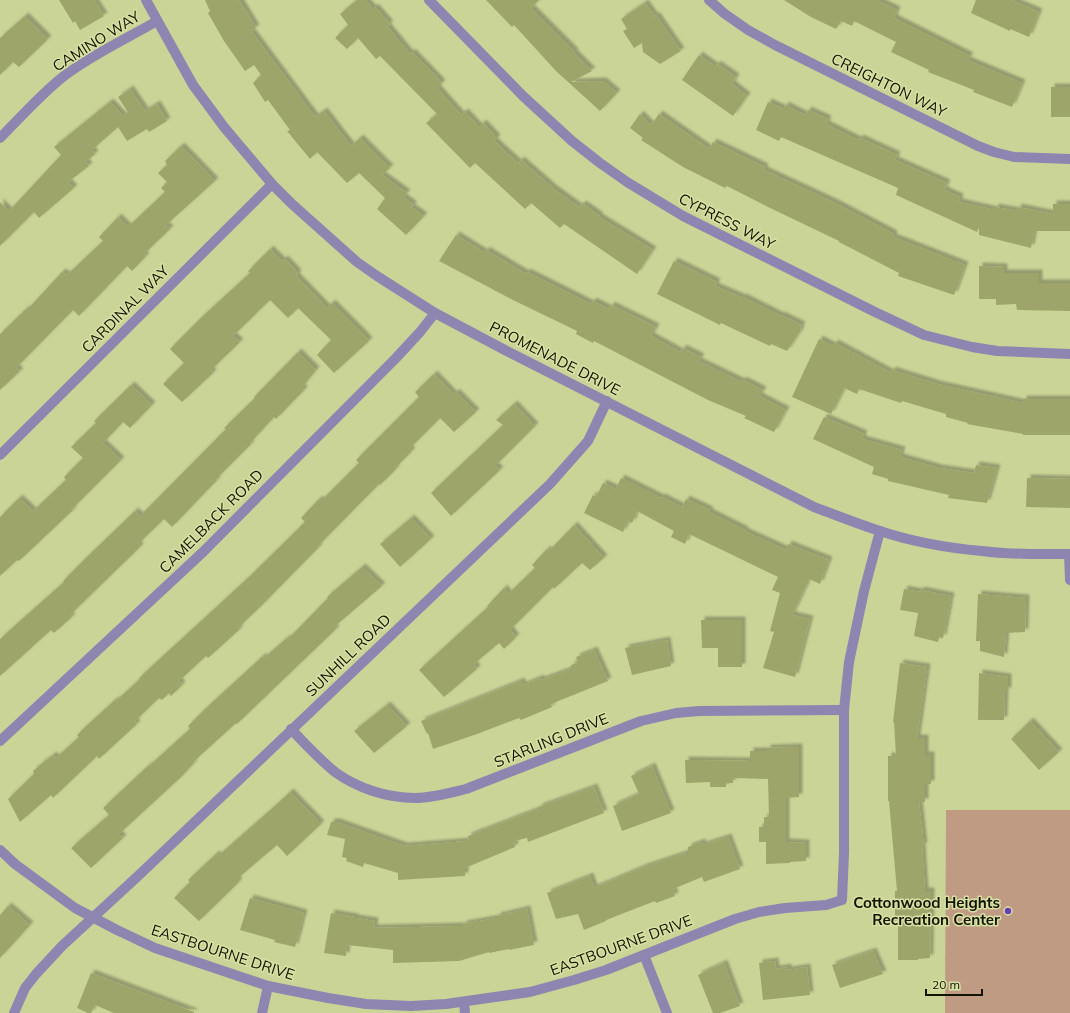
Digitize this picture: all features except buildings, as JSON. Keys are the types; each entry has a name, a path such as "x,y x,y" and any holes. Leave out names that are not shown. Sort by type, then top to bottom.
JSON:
{"street":[{"name":"PROMENADE DRIVE","path":"146,0 193,85 209,108 272,184 308,219 357,262 435,313 814,507 880,532 928,543 983,552 1070,554"},
{"name":"CYPRESS WAY","path":"429,0 523,96 572,141 626,182 683,216 924,335 972,347 997,351 1070,354"},
{"name":"CREIGHTON WAY","path":"709,0 725,14 748,30 775,45 978,146 1014,157 1070,159"},
{"name":"CAMINO WAY","path":"0,138 51,87 65,76 97,54 157,21"},
{"name":"CARDINAL WAY","path":"0,455 272,184"},
{"name":"CAMELBACK ROAD","path":"0,741 203,552 396,358 435,313"},
{"name":"SUNHILL ROAD","path":"14,1013 25,988 62,946 550,484 588,441 607,401"},
{"name":"EASTBOURNE DRIVE","path":"0,850 44,887 74,908 155,948 268,986 366,1004 411,1006 464,1002 516,995 554,986 606,970 735,919 759,912 784,908 826,905 842,900 844,853 844,710 849,662 853,641 864,591 880,532"},
{"path":"1070,554 1070,580"},
{"name":"STARLING DRIVE","path":"291,729 336,772 358,785 382,794 415,798 441,795 466,789 626,726 656,717 699,711 844,710"},
{"path":"644,955 667,1013"},
{"path":"262,1013 268,986"},
{"path":"464,1002 465,1013"}],"shaded area":[{"name":"Cottonwood Heights Recreation Center","path":"946,810 1070,810 1070,1013 945,1013"}],"place":[{"name":"Cottonwood Heights Recreation Center","path":"1008,911"}]}
